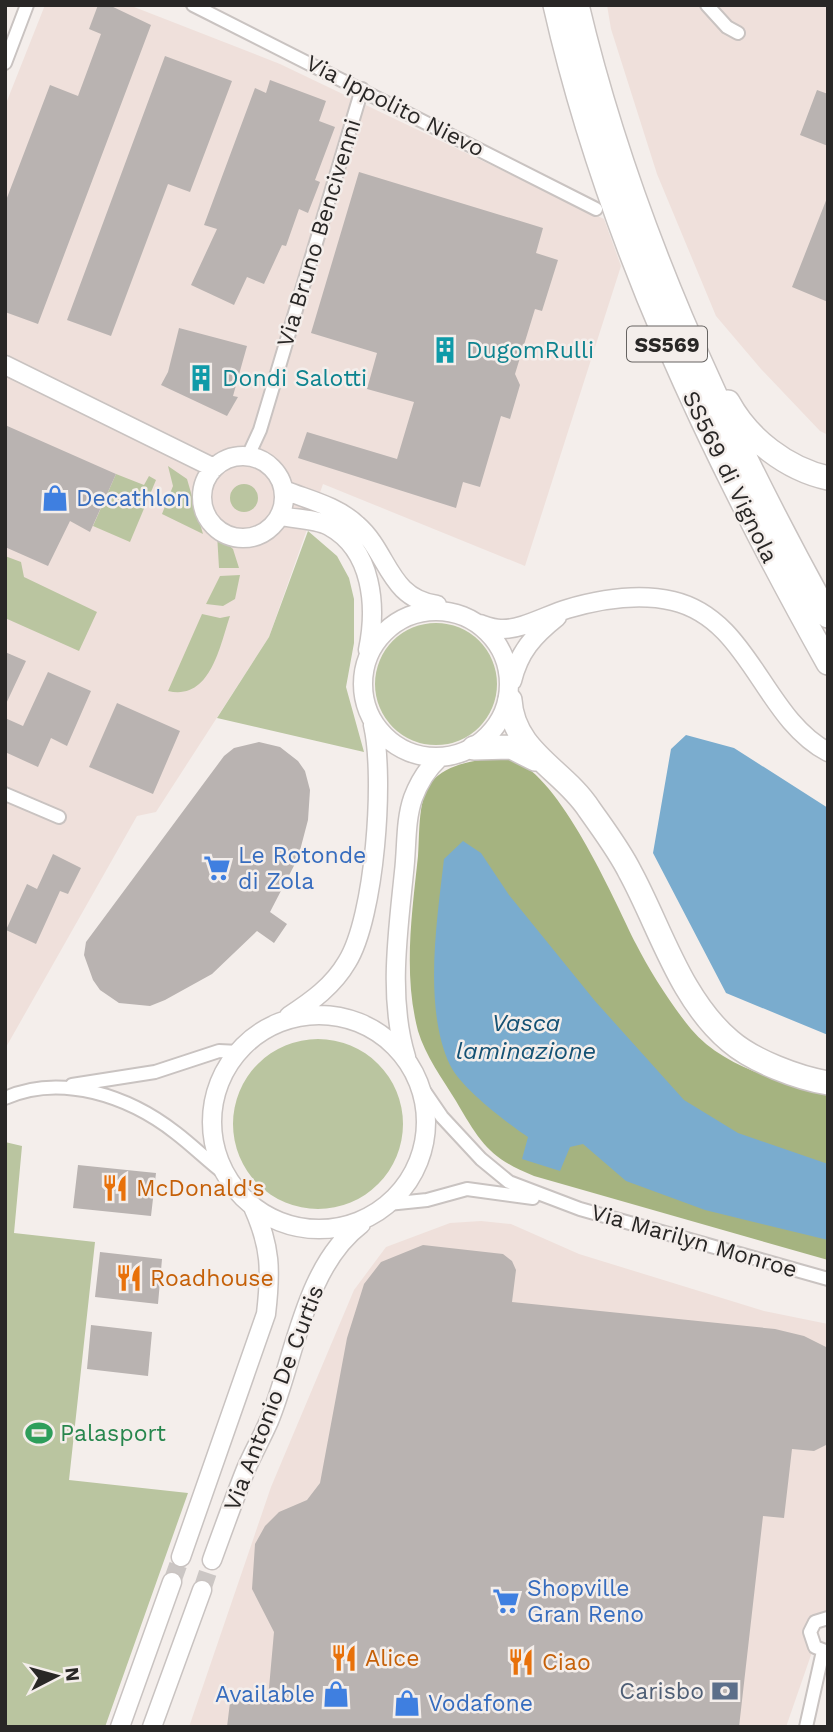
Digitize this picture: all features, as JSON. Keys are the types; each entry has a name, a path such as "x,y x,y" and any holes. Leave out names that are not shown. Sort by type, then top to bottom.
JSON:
{"highway":[{"name":"SS569 di Vignola","path":"555,5 612,203 669,349 726,475 828,663"},
{"name":"SS569 di Vignola","path":"577,5 591,64 628,184 675,305 716,402 828,616"},
{"path":"675,305 732,410 772,454 811,474 828,478"},
{"path":"510,696 517,733 544,764 579,793 629,869 701,1010 731,1043 785,1071 828,1083"},
{"path":"474,748 511,747 544,764"}],"street":[{"path":"5,63 27,5"},
{"name":"Via Ippolito Nievo","path":"193,5 596,209"},
{"path":"707,5 727,27 738,33"},
{"name":"Via Bruno Bencivenni","path":"248,456 260,430 362,89"},
{"path":"5,365 214,468"},
{"path":"248,456 268,464 275,471 284,490 280,516 262,534 250,538 225,534 214,527 202,504 202,491 214,468 224,461 248,456"},
{"path":"284,490 338,510 363,531 401,590 419,603 448,607 480,624 501,629 596,601 628,598 674,601 707,617 729,637 796,729 828,752"},
{"path":"225,1174 213,1139 213,1111 219,1083 239,1052 257,1035 321,994 342,969 357,943 374,846 380,779 379,749 365,699 363,680 373,606 369,580 360,558 329,526 280,516"},
{"path":"371,719 383,735 399,748 418,755 439,758 474,748 498,723 510,696 518,658 540,630 567,609"},
{"path":"366,660 375,643 388,628 404,618 422,611 441,610 460,614"},
{"path":"480,624 503,651 509,671 510,696"},
{"path":"71,1086 135,1108 176,1133 225,1174 253,1206 271,1218 313,1229 345,1226 382,1209 406,1185 418,1161 425,1135 425,1108 401,1040 397,1002 398,914 412,801 420,780 439,758"},
{"path":"5,794 59,817"},
{"path":"278,1023 314,1015 351,1020 383,1037 408,1064"},
{"path":"5,1098 24,1089 71,1086 155,1072 219,1051 239,1052"},
{"name":"Via Marilyn Monroe","path":"418,1083 442,1116 481,1159 509,1182 561,1203 828,1279"},
{"name":"Via Marilyn Monroe","path":"382,1209 467,1189 561,1203"},
{"name":"Via Antonio De Curtis","path":"181,1557 266,1314 271,1272 266,1237 253,1206"},
{"name":"Via Antonio De Curtis","path":"212,1560 246,1468 270,1419 305,1311 322,1273 350,1233 382,1209"},
{"path":"120,1727 172,1582"},
{"path":"152,1727 202,1590"},
{"path":"806,1727 825,1651 812,1643 810,1632 815,1622 828,1618"}],"shaded area":[{"path":"45,5 129,5 280,64 604,219 621,266 525,566 323,484 269,637 156,812 137,816 5,1049 5,106"},
{"path":"607,5 828,5 828,435 820,431 761,369 716,316 657,174 611,29"},
{"path":"481,1221 511,1224 579,1254 764,1311 828,1324 828,1606 786,1727 189,1727 271,1487 354,1290 386,1247 450,1223"}],"green space":[{"path":"168,466 187,479 203,534 162,514 173,486"},
{"path":"116,474 144,485 149,476 156,480 130,542 93,526"},
{"path":"244,484 254,488 258,498 254,508 244,512 234,508 230,498 234,488"},
{"path":"308,531 337,556 349,578 354,599 354,643 346,687 364,752 217,718 269,637"},
{"path":"217,534 233,549 239,568 219,568"},
{"path":"5,556 21,562 24,577 97,612 79,651 5,618"},
{"path":"240,575 235,599 223,606 206,604 220,576"},
{"path":"202,614 220,618 230,616 217,655 204,679 194,688 183,692 168,691"},
{"path":"436,623 460,627 479,641 493,660 497,684 493,708 479,727 460,741 436,745 412,741 393,727 379,708 375,684 379,660 393,641 412,627"},
{"path":"493,758 509,759 528,768 547,786 600,870 654,976 691,1029 704,1042 736,1063 791,1084 828,1094 828,1260 534,1176 506,1162 479,1138 421,1040 413,1009 410,944 420,815 429,786 447,770 469,762"},
{"path":"318,1039 350,1046 378,1064 396,1092 403,1124 396,1156 378,1184 350,1202 318,1209 286,1202 258,1184 240,1156 233,1124 240,1092 258,1064 286,1046"},
{"name":"Palasport","path":"5,1142 22,1146 14,1233 95,1242 69,1480 188,1493 105,1727 5,1727"}],"water":[{"path":"686,735 734,748 828,808 828,1035 726,993 653,853 671,749"},
{"name":"Vasca laminazione","path":"463,841 481,853 509,895 595,1001 684,1100 738,1133 828,1164 828,1240 705,1210 626,1181 583,1144 570,1147 560,1171 522,1159 528,1137 485,1104 456,1074 442,1042 437,1017 434,964 444,859"}],"building":[{"path":"98,5 109,5 151,25 38,324 5,312 5,203 50,85 78,96 101,34 89,29"},
{"path":"165,56 232,81 190,192 168,184 111,336 67,320"},
{"path":"270,80 326,101 319,121 335,127 315,180 320,182 308,213 299,209 286,246 282,245 264,284 247,277 234,305 191,285 217,229 204,225 255,88 266,93"},
{"path":"817,90 828,94 828,146 800,135"},
{"name":"DugomRulli","path":"359,172 543,228 536,253 558,260 542,311 535,309 515,374 520,385 510,419 501,416 480,487 463,482 456,508 298,458 307,432 397,459 414,402 367,389 377,353 311,333"},
{"path":"828,198 828,302 792,287"},
{"name":"Dondi Salotti","path":"179,328 247,346 233,396 238,397 227,416 161,385 168,372"},
{"name":"Decathlon","path":"5,425 116,474 90,532 70,521 48,566 5,547"},
{"path":"5,652 26,661 5,706"},
{"path":"48,672 91,691 67,746 51,738 38,767 5,752 5,718 23,726"},
{"path":"117,703 180,731 153,794 89,767"},
{"name":"Le Rotonde di Zola","path":"259,742 280,747 298,761 305,771 310,790 308,820 298,858 270,912 287,924 274,943 257,931 212,974 165,1000 150,1006 119,1003 100,990 93,980 84,955 86,942 224,756 234,748"},
{"path":"53,854 81,868 68,894 60,891 36,944 6,930 27,884 37,889"},
{"name":"McDonald's","path":"78,1165 156,1173 151,1216 73,1208"},
{"path":"423,1245 503,1254 512,1261 516,1270 512,1302 775,1329 804,1336 828,1348 828,1444 814,1451 792,1449 784,1518 763,1516 739,1727 227,1727 231,1694 268,1699 274,1632 252,1589 255,1544 265,1526 279,1512 307,1500 320,1483 347,1338 364,1284 381,1262"},
{"name":"Roadhouse","path":"100,1252 162,1259 158,1304 95,1297"},
{"path":"91,1325 152,1332 148,1376 87,1369"}],"tunnel":[{"path":"172,1582 181,1557"},
{"path":"202,1590 212,1560"}],"place":[{"name":"DugomRulli","path":"445,350"},
{"name":"Dondi Salotti","path":"201,378"},
{"name":"Decathlon","path":"55,498"},
{"name":"Le Rotonde di Zola","path":"217,868"},
{"name":"McDonald's","path":"115,1188"},
{"name":"Roadhouse","path":"129,1278"},
{"name":"Palasport","path":"39,1433"},
{"name":"Shopville Gran Reno","path":"506,1601"},
{"name":"Alice","path":"344,1658"},
{"name":"Ciao","path":"521,1662"},
{"name":"Carisbo","path":"725,1691"},
{"name":"Available","path":"336,1694"},
{"name":"Vodafone","path":"407,1703"}]}
